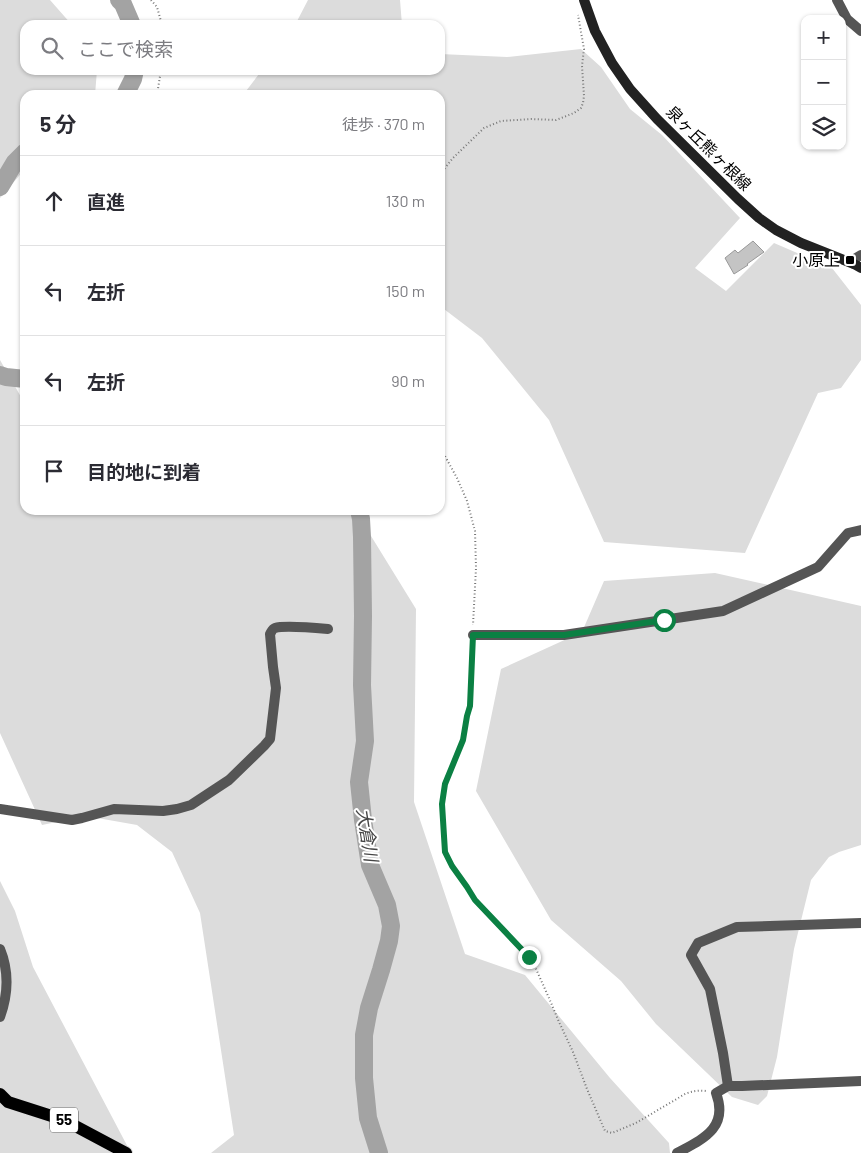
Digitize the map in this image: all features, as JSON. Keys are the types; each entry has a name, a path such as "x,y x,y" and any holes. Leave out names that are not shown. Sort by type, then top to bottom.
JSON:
{"main road":[{"name":"泉ヶ丘熊ヶ根線","path":"585,3 595,30 612,63 630,89 657,119 738,199 776,230 800,243 858,266"},
{"name":"55","path":"0,1094 8,1102 64,1120 126,1153"}],"street":[{"path":"837,0 846,19 861,31"},
{"path":"858,266 856,258 861,255"},
{"path":"473,635 564,635 723,611 818,567 848,532 861,530"},
{"path":"0,809 72,820 114,809 163,811 191,805 229,780 270,738 276,688 270,634 272,630 284,627 328,629"},
{"path":"728,1086 710,989 690,955 698,943 737,927 861,923"},
{"path":"0,949 6,975 7,995 0,1017"},
{"path":"677,1153 703,1139 717,1124 720,1112 716,1093 728,1086 861,1081"}],"path":[{"path":"151,0 157,7 161,20"},
{"path":"445,168 484,128 501,121 556,120 581,108 584,96 582,66 584,49 578,16 585,3"},
{"path":"158,90 160,75"},
{"path":"445,456 467,501 475,530 476,568 470,706 463,740 445,784 442,804 445,852 475,900 532,960 550,998 605,1131 612,1133 636,1124 685,1094 701,1090 716,1093"}],"shaded area":[{"path":"0,0 50,0 68,20 20,20 20,75 97,75 95,90 20,90 20,175 0,198"},
{"path":"308,0 400,0 402,20 298,20"},
{"path":"581,49 601,67 630,109 662,135 740,218 695,268 726,291 774,243 832,268 861,305 861,360 841,388 818,393 745,553 604,542 549,420 482,338 445,310 445,90 247,90 258,75 445,75 445,54 507,57"},
{"path":"0,360 20,395 20,515 358,515 416,609 414,802 465,954 525,975 610,1078 669,1143 670,1153 211,1153 234,1135 200,913 172,852 137,825 86,816 42,825 0,733"},
{"path":"715,573 861,606 861,845 829,857 811,880 794,949 777,1057 767,1096 758,1105 732,1097 656,1024 621,981 551,920 476,791 501,669 582,632 604,581"},
{"path":"0,881 15,911 33,967 131,1153 0,1153"}],"building":[{"path":"753,241 764,252 734,274 725,258 735,250 738,253"}],"waterway":[{"name":"大倉川","path":"119,0 123,4 130,20"},
{"name":"大倉川","path":"128,90 134,75"},
{"name":"大倉川","path":"0,187 20,157"},
{"name":"大倉川","path":"0,375 20,378"},
{"name":"大倉川","path":"360,515 363,616 362,685 365,741 359,782 370,865 387,905 391,926 389,941 369,1008 364,1035 364,1078 368,1118 379,1153"}],"place":[{"name":"小原上","path":"850,260"}],"route":[{"path":"529,957 475,900 445,852 442,804 445,784 463,740 470,706 473,635 564,635 664,620"}]}
